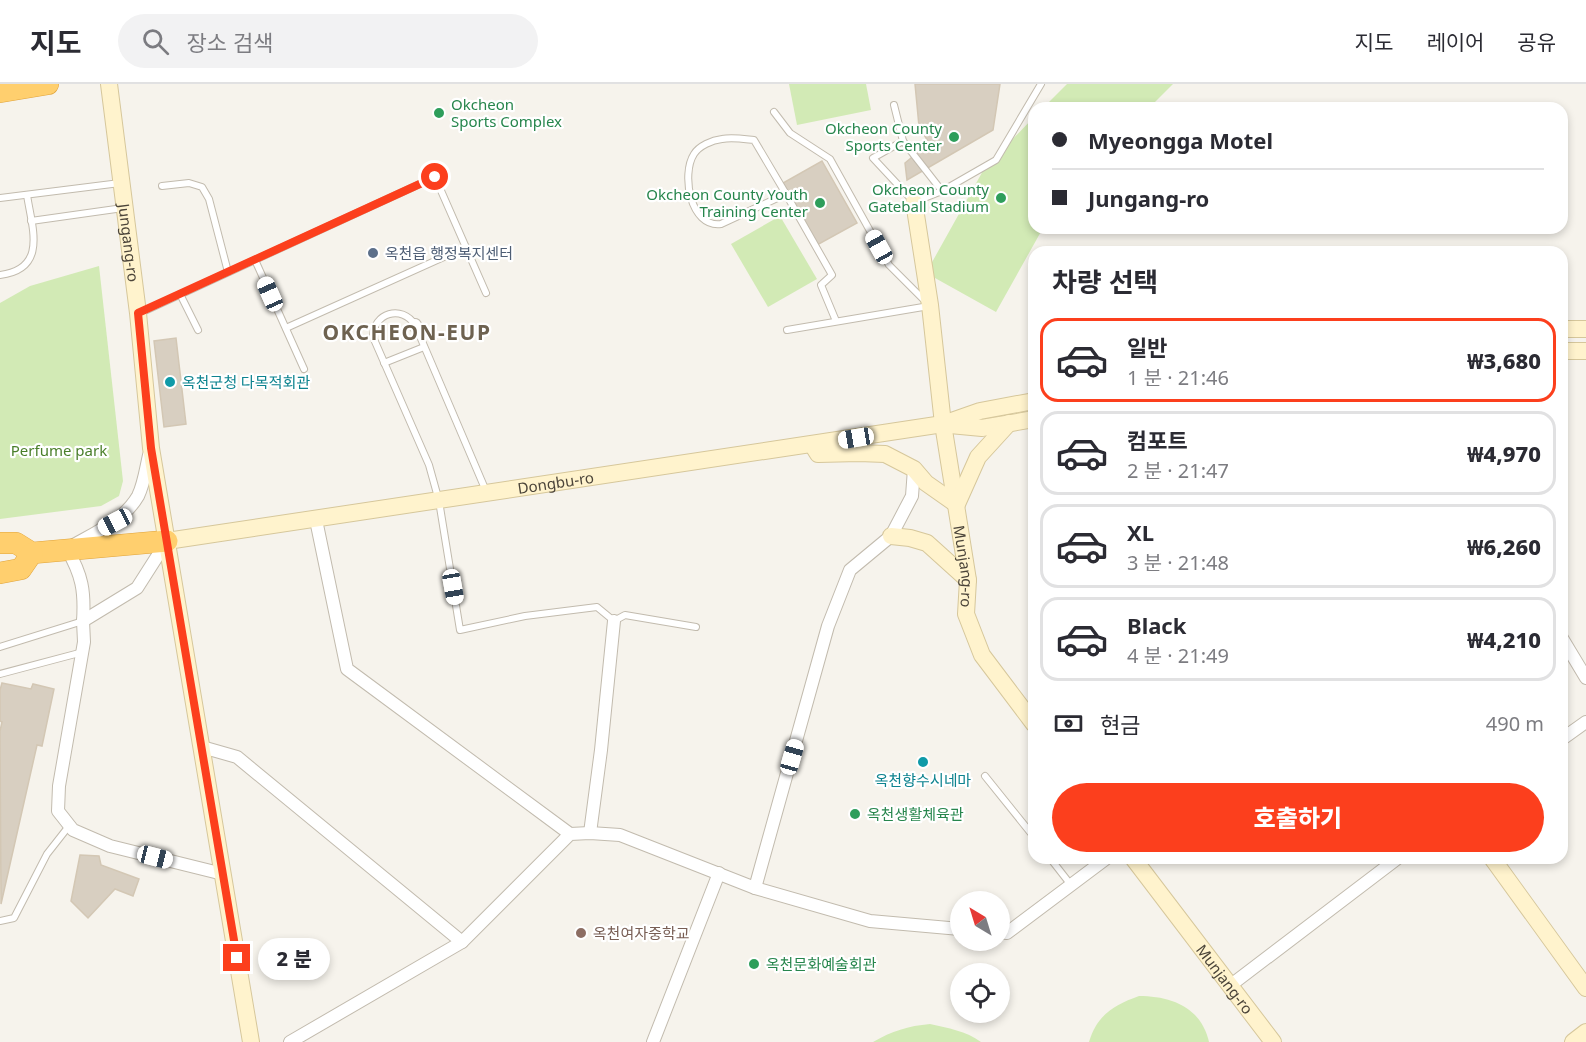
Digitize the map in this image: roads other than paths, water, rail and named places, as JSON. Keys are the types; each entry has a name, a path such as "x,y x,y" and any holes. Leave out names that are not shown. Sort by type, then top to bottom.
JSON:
{"highway":[{"path":"0,92 48,84"},
{"path":"0,543 16,543 32,553 167,541"},
{"path":"0,573 21,569 32,553"}],"street":[{"name":"Jungang-ro","path":"109,84 138,313 151,448 250,1042"},
{"name":"Munjang-ro","path":"914,202 968,580 966,614 982,655 1028,716"},
{"path":"1568,329 1586,329"},
{"path":"1568,351 1586,351"},
{"name":"Dongbu-ro","path":"167,541 944,424 980,411 1028,402"},
{"name":"Dongbu-ro","path":"944,424 982,428 1028,420"},
{"path":"812,445 818,454 885,454 914,469 926,483 956,504 978,457 1009,423"},
{"path":"151,448 138,495 130,507 115,522 67,549 78,568 84,589 84,642 59,786 58,811 73,830 110,846 223,874"},
{"path":"755,888 832,617 850,570 891,536 912,496 914,469"},
{"path":"316,520 347,669 570,834 620,835 755,888 870,921 950,928"},
{"path":"891,536 927,543 968,580"},
{"path":"83,621 137,588 167,541"},
{"path":"590,833 614,621"},
{"path":"1568,648 1586,678"},
{"path":"1568,735 1586,722"},
{"path":"202,747 237,757 462,942"},
{"path":"290,1042 462,942 570,834"},
{"path":"1010,931 1099,864"},
{"name":"Munjang-ro","path":"1138,864 1273,1042"},
{"path":"1231,985 1390,864"},
{"path":"1496,864 1586,988"},
{"path":"653,1042 719,873"},
{"path":"1573,1042 1586,1032"}],"lane":[{"path":"1030,102 1041,84"},
{"path":"894,105 903,141 942,190"},
{"path":"903,141 873,158 914,202 942,190 996,160 1028,106"},
{"path":"774,112 790,133 830,159 889,265 930,305"},
{"path":"786,194 721,224 714,225 707,222 692,204 689,163 695,152 705,144 721,139 754,140 786,194 832,275 821,285 836,321"},
{"path":"138,313 435,177 486,293"},
{"path":"0,198 121,183"},
{"path":"162,186 189,183 202,187 209,199 228,272"},
{"path":"0,275 10,274 23,267 32,256 34,244 27,195"},
{"path":"31,221 124,208"},
{"path":"286,328 466,247"},
{"path":"255,260 304,369"},
{"path":"180,294 198,330"},
{"path":"787,330 930,305"},
{"path":"487,494 415,326 407,316 396,312 385,315 377,321 373,337 429,465 439,501 460,630 525,616 597,607 614,621 625,615 696,627"},
{"path":"384,363 424,347"},
{"path":"0,647 83,621"},
{"path":"0,674 82,652"},
{"path":"985,776 1028,830"},
{"path":"0,921 14,918 47,855 70,826"},
{"path":"1055,864 1071,885"}],"place":[{"name":"Okcheon Sports Complex","path":"439,113"},
{"name":"Okcheon County Sports Center","path":"954,137"},
{"name":"Okcheon County Gateball Stadium","path":"1001,198"},
{"name":"Okcheon County Youth Training Center","path":"820,203"},
{"name":"옥천읍 행정복지센터","path":"373,253"},
{"name":"옥천군청 다목적회관","path":"170,382"},
{"name":"옥천향수시네마","path":"923,762"},
{"name":"옥천생활체육관","path":"855,814"},
{"name":"옥천여자중학교","path":"581,933"},
{"name":"옥천문화예술회관","path":"754,964"}],"district":[{"name":"OKCHEON-EUP","path":"407,332"}],"park label":[{"name":"Perfume park","path":"59,450"}]}
